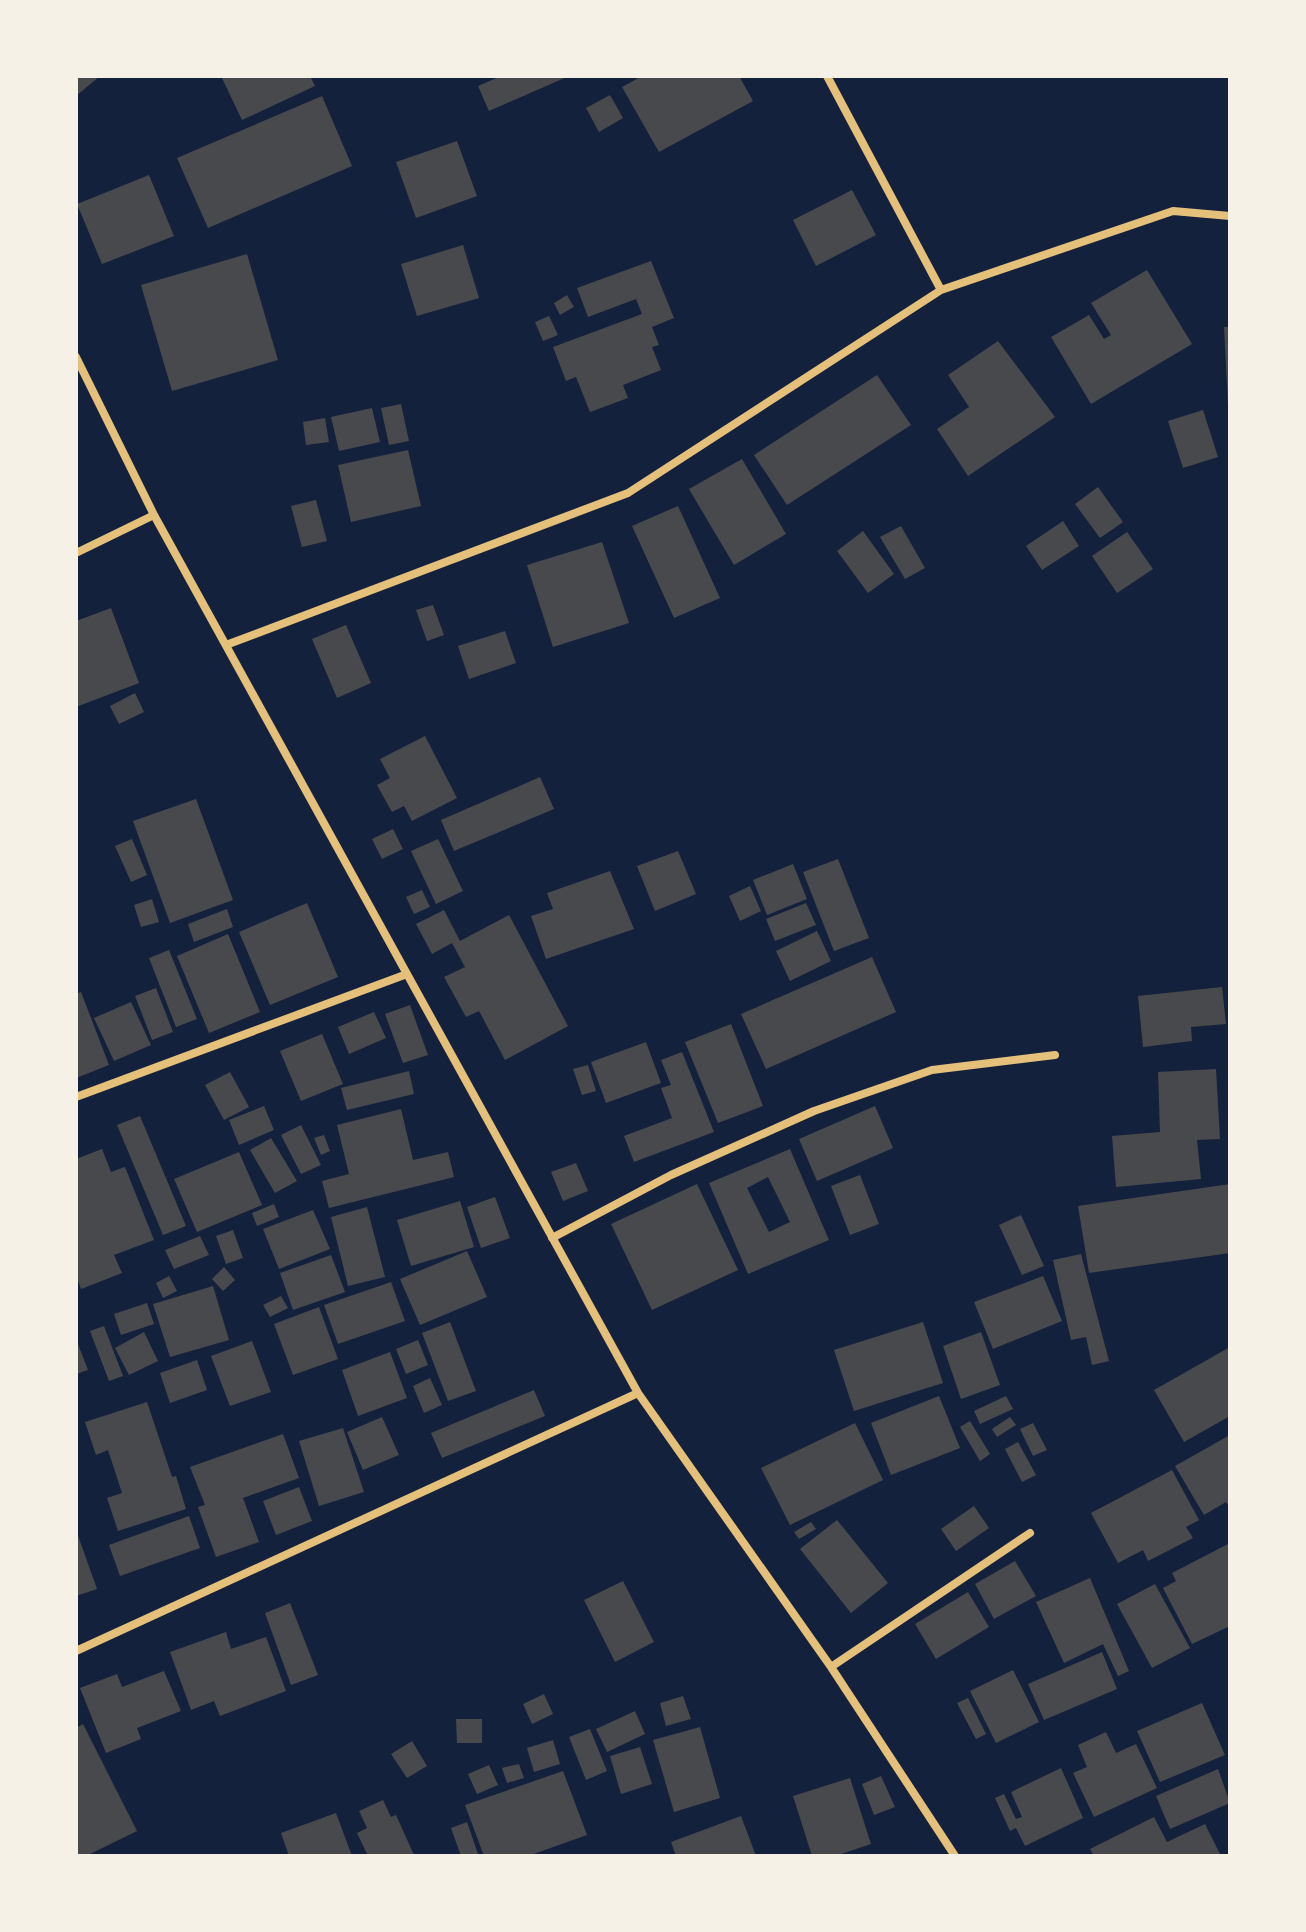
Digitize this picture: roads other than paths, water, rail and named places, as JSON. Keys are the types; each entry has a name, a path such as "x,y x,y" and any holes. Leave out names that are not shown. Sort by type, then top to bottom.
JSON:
{"street":[{"path":"827,76 941,290"},
{"path":"226,645 628,493 941,290 1173,211 1230,216"},
{"path":"76,357 154,515 638,1393 831,1667 955,1856"},
{"path":"76,553 154,515"},
{"path":"76,1097 407,974"},
{"path":"552,1238 671,1175 814,1111 932,1070 1055,1055"},
{"path":"76,1651 638,1393"},
{"path":"831,1667 1030,1533"}]}
